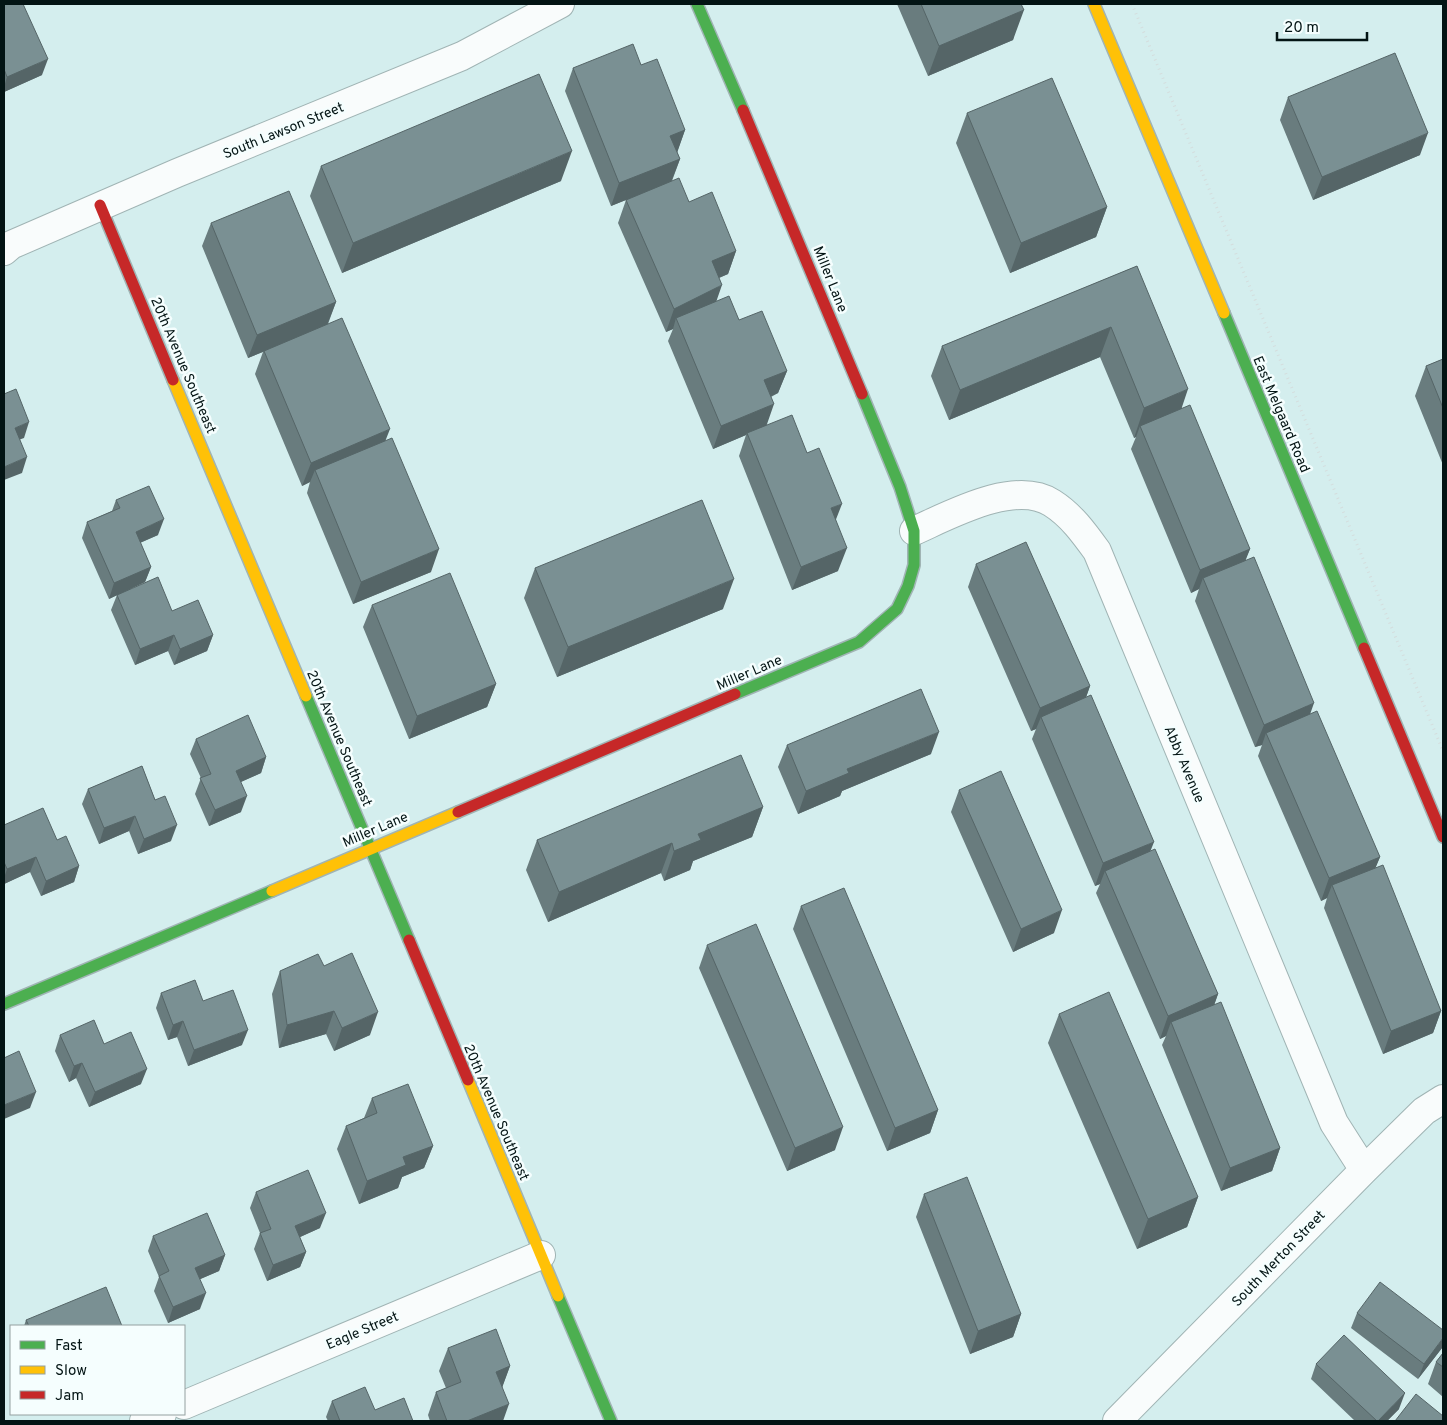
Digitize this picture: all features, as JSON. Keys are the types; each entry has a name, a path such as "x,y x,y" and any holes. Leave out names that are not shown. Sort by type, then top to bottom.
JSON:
{"street":[{"name":"South Lawson Street","path":"4,251 10,246 100,205 462,56 560,4"},
{"name":"Miller Lane","path":"4,1004 859,642 897,609 908,586 914,565 914,531 900,487 778,190 697,4"},
{"name":"East Melgaard Road","path":"1094,4 1443,837"},
{"name":"20th Avenue Southeast","path":"100,205 611,1421"},
{"name":"Abby Avenue","path":"914,531 961,510 1011,495 1034,495 1052,503 1075,522 1097,551 1334,1124 1364,1170"},
{"name":"South Merton Street","path":"1117,1421 1364,1170 1424,1111 1443,1099"},
{"name":"Eagle Street","path":"185,1405 541,1255"},
{"path":"144,1421 159,1415"}],"path":[{"path":"1132,4 1443,751"}],"building":[{"path":"4,4 23,4 48,59 7,77 4,69"},
{"path":"921,4 1021,4 1024,10 939,46"},
{"path":"633,44 641,65 657,59 685,130 670,136 680,159 619,183 573,68"},
{"path":"1395,53 1428,133 1322,177 1288,97"},
{"path":"539,74 572,151 353,243 321,166"},
{"path":"1052,78 1107,207 1021,243 967,113"},
{"path":"679,178 689,202 712,192 736,251 712,261 722,285 674,309 626,200"},
{"path":"289,191 336,302 257,335 211,223"},
{"path":"1137,266 1188,389 1144,408 1111,327 960,390 942,346"},
{"path":"729,296 739,320 762,311 787,371 764,380 774,404 721,426 676,318"},
{"path":"342,318 390,429 311,463 264,351"},
{"path":"1443,359 1443,408 1426,366"},
{"path":"16,389 29,422 15,428 27,457 4,467 4,394"},
{"path":"1190,405 1250,549 1200,570 1140,426"},
{"path":"792,415 807,453 819,448 842,504 831,508 847,548 801,567 747,433"},
{"path":"392,438 439,549 361,582 315,470"},
{"path":"149,486 164,519 136,532 151,567 114,583 87,522 120,508 116,500"},
{"path":"702,500 734,579 568,647 535,568"},
{"path":"1026,542 1090,686 1040,708 976,564"},
{"path":"1254,557 1314,703 1264,725 1203,578"},
{"path":"450,573 496,684 417,716 372,605"},
{"path":"158,577 172,611 198,600 213,635 180,649 174,635 140,649 117,595"},
{"path":"921,689 939,732 847,769 849,773 806,791 787,745"},
{"path":"1091,695 1154,842 1103,863 1041,717"},
{"path":"1317,711 1380,857 1329,878 1266,733"},
{"path":"248,715 266,757 236,771 247,796 215,810 200,778 211,774 196,739"},
{"path":"741,755 763,807 698,834 701,840 674,851 672,843 559,892 537,840"},
{"path":"142,766 155,800 165,796 177,825 144,839 135,816 104,828 88,789"},
{"path":"1001,771 1062,910 1021,929 959,790"},
{"path":"43,808 57,840 66,836 79,866 46,881 36,857 7,869 4,862 4,825"},
{"path":"1155,849 1218,994 1168,1016 1105,871"},
{"path":"1383,865 1441,1011 1391,1031 1332,885"},
{"path":"844,888 938,1110 895,1128 801,906"},
{"path":"756,924 843,1127 795,1148 707,945"},
{"path":"352,953 378,1012 342,1028 334,1011 287,1025 280,971 318,954 324,966"},
{"path":"195,980 203,1001 233,990 248,1030 194,1050 183,1021 173,1025 161,993"},
{"path":"1109,992 1198,1197 1148,1219 1059,1014"},
{"path":"1221,1002 1280,1148 1230,1168 1171,1022"},
{"path":"94,1020 104,1044 131,1032 147,1069 95,1092 82,1063 74,1066 60,1035"},
{"path":"19,1051 36,1092 4,1105 4,1058"},
{"path":"408,1084 433,1146 403,1157 406,1165 367,1181 346,1126 377,1113 372,1098"},
{"path":"308,1170 326,1213 295,1226 306,1252 273,1265 260,1233 271,1229 256,1192"},
{"path":"967,1177 1021,1314 978,1331 924,1194"},
{"path":"207,1213 225,1255 195,1268 206,1293 173,1307 159,1276 169,1271 153,1236"},
{"path":"1380,1282 1443,1330 1443,1338 1424,1364 1357,1313"},
{"path":"106,1287 122,1325 28,1325 26,1320"},
{"path":"496,1329 510,1366 496,1372 509,1404 467,1421 447,1421 436,1392 461,1382 448,1348"},
{"path":"1344,1335 1405,1393 1378,1421 1316,1364"},
{"path":"1443,1353 1443,1367 1436,1362"},
{"path":"365,1387 375,1410 404,1398 413,1421 340,1421 332,1401"},
{"path":"1416,1394 1443,1416 1443,1421 1395,1421"}],"traffic: fast":[{"path":"697,4 743,110"},
{"path":"1224,313 1364,648"},
{"path":"735,694 859,642 897,609 908,586 914,565 914,531 900,487 862,394"},
{"path":"306,696 409,940"},
{"path":"4,1004 272,891"},
{"path":"558,1296 611,1421"}],"traffic: slow":[{"path":"1094,4 1224,313"},
{"path":"173,380 306,696"},
{"path":"272,891 458,812"},
{"path":"468,1080 558,1296"}],"traffic: jam":[{"path":"743,110 862,394"},
{"path":"100,205 173,380"},
{"path":"1364,648 1443,837"},
{"path":"458,812 735,694"},
{"path":"409,940 468,1080"}]}
